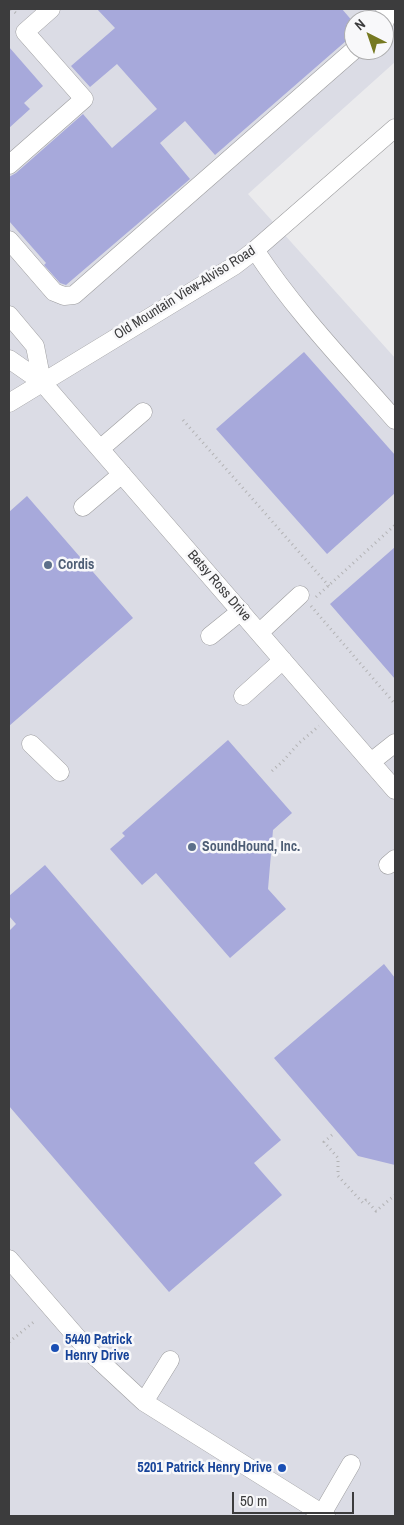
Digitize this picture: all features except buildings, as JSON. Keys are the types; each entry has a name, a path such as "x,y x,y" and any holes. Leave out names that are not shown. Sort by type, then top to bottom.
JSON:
{"street":[{"path":"9,165 84,99 24,32 51,9"},
{"path":"9,240 54,292 64,296 74,295 344,59"},
{"name":"Old Mountain View-Alviso Road","path":"9,403 234,266 255,250 395,128"},
{"path":"255,250 287,294 395,420"},
{"path":"9,316 35,346 42,382"},
{"name":"Betsy Ross Drive","path":"9,359 42,382 395,790"},
{"path":"100,449 143,412"},
{"path":"83,507 122,474"},
{"path":"259,633 308,599"},
{"path":"210,636 241,611"},
{"path":"243,696 283,660"},
{"path":"371,762 395,743"},
{"path":"31,744 60,772"},
{"path":"9,1260 88,1350 144,1402 324,1515 352,1464"},
{"path":"144,1402 170,1360"}],"path":[{"path":"11,9 17,14"},
{"path":"183,420 329,586"},
{"path":"395,525 329,586 308,599 395,704"},
{"path":"272,771 298,744 319,726"},
{"path":"332,1134 324,1142 338,1158 338,1176 363,1203 366,1200 376,1211 395,1194"},
{"path":"9,1342 35,1320"}],"shaded area":[{"path":"9,9 395,9 395,62 248,194 395,358 395,1516 9,1516"}],"place":[{"name":"Cordis","path":"48,565"},
{"name":"SoundHound, Inc.","path":"192,847"},
{"name":"5440 Patrick Henry Drive","path":"55,1348"},
{"name":"5201 Patrick Henry Drive","path":"282,1468"}]}
